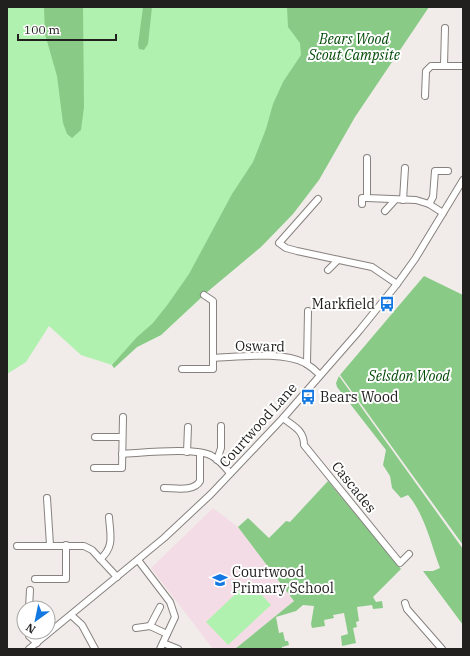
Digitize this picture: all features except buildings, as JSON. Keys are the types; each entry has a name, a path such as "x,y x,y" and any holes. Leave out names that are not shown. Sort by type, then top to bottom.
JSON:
{"street":[{"path":"444,65 445,28"},
{"path":"425,96 426,70 431,66 463,66"},
{"path":"367,158 368,198"},
{"path":"403,200 405,168"},
{"path":"429,204 433,196 435,171 448,171"},
{"name":"Courtwood Lane","path":"29,649 138,560 210,494 283,418 319,374 359,331 397,284 463,180"},
{"path":"362,204 362,198 416,200 429,204 443,213"},
{"path":"318,199 279,243 286,248 372,267 397,284"},
{"path":"386,211 395,200"},
{"path":"328,270 338,260"},
{"path":"182,369 213,369 212,302 204,295"},
{"path":"307,364 308,311"},
{"name":"Osward","path":"213,358 276,356 307,364 319,374"},
{"path":"94,468 122,468 123,417"},
{"name":"Cascades","path":"283,418 298,428 304,436 304,445 400,563 409,554"},
{"path":"217,460 221,448 221,426"},
{"path":"187,452 188,427"},
{"path":"94,436 122,437"},
{"path":"122,454 187,452 212,456 230,473"},
{"path":"164,488 193,488 198,485 200,481 200,454"},
{"path":"47,498 50,545"},
{"path":"100,559 108,553 110,548 109,517"},
{"path":"17,546 84,546 92,550 117,577"},
{"path":"35,579 66,579 66,546"},
{"path":"138,560 170,602 175,617 161,646 178,649"},
{"path":"29,600 30,590"},
{"path":"405,603 407,609 442,649"},
{"path":"150,626 160,607"},
{"path":"71,615 82,625 95,649"},
{"path":"136,628 150,626 168,634"},
{"path":"34,640 37,643"}],"shaded area":[{"name":"Courtwood Primary School","path":"213,508 238,527 294,601 235,649 213,649 151,568"}],"green space":[{"path":"7,7 304,7 309,37 201,298 161,335 137,347 114,368 112,365 81,355 49,326 26,362 7,374"},
{"path":"44,7 83,7 84,107 81,130 72,138 67,134 63,123 57,76 45,34"},
{"path":"143,7 152,7 148,44 144,50 139,49 138,45"},
{"name":"Bears Wood Scout Campsite","path":"287,7 429,7 355,117 319,180 293,214 261,247 206,293 161,335 137,347 114,368 112,365 137,337 153,323 189,274 232,194 253,162 266,129 273,104 283,82 301,55 300,43 288,27"},
{"name":"Selsdon Wood","path":"424,276 463,295 463,545 340,375"},
{"path":"339,376 463,549 463,625 423,571 433,571 440,568 423,520 414,502 408,495 401,498 392,488 390,476 383,465 386,450 337,387 336,383"},
{"path":"328,481 401,569 373,597 376,602 382,601 383,608 373,609 372,605 357,607 359,621 356,622 357,627 353,628 356,643 342,646 341,636 348,634 344,613 333,615 334,618 324,620 325,626 312,628 311,624 314,606 303,605 296,611 276,617 279,633 283,632 285,641 288,641 289,645 282,647 282,649 235,649 294,601 238,527 248,518 269,538 286,521 290,522"},
{"path":"249,581 271,605 228,645 206,622"}],"place":[{"name":"Markfield","path":"387,304"},
{"name":"Bears Wood","path":"308,397"},
{"name":"Courtwood Primary School","path":"220,580"}]}
